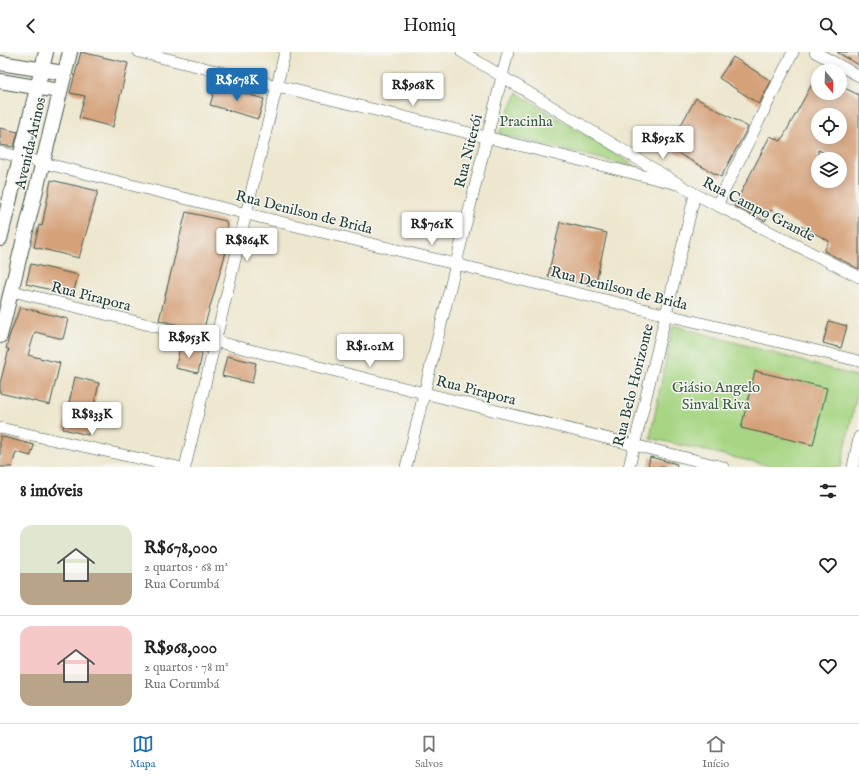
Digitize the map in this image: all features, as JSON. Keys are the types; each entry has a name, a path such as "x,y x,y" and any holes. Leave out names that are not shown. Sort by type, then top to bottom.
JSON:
{"main road":[{"name":"Avenida Arinos","path":"0,239 46,52"},
{"name":"Avenida Arinos","path":"0,336 59,91 70,52"},
{"path":"0,63 64,73"},
{"path":"0,81 59,91"}],"street":[{"path":"139,52 681,185"},
{"path":"185,467 285,52"},
{"name":"Rua Campo Grande","path":"462,52 695,194 859,278"},
{"name":"Rua Niterói","path":"406,467 508,52"},
{"path":"717,205 793,52"},
{"path":"815,52 859,76"},
{"name":"Rua Denilson de Brida","path":"0,152 246,214 859,361"},
{"name":"Rua Belo Horizonte","path":"629,467 695,194"},
{"name":"Rua Pirapora","path":"12,291 723,467"},
{"path":"0,428 178,467"},
{"path":"853,467 859,437"}],"green space":[{"name":"Pracinha","path":"517,93 638,168 499,134"},
{"name":"Giásio Angelo Sinval Riva","path":"673,325 859,377 859,385 841,467 775,467 650,438"}],"building":[{"path":"81,52 128,63 113,127 79,118 85,96 70,93"},
{"path":"837,52 859,52 859,65"},
{"path":"733,57 771,81 759,104 719,78"},
{"path":"216,85 264,99 258,119 210,105"},
{"path":"811,86 811,100 847,100 847,89 859,95 859,269 824,251 829,241 771,210 765,221 734,206 770,136 781,141"},
{"path":"696,98 748,127 721,177 668,148"},
{"path":"0,128 18,132 14,147 0,145"},
{"path":"51,180 98,191 79,258 34,247 39,225 42,226"},
{"path":"186,212 226,221 227,227 223,244 228,245 203,331 159,320"},
{"path":"560,222 607,233 595,286 548,276"},
{"path":"31,264 78,275 73,295 26,284"},
{"path":"20,307 68,319 63,339 35,332 28,355 60,363 50,405 0,393 0,383 9,349 6,349"},
{"path":"829,321 847,326 841,348 823,343"},
{"path":"180,346 200,350 202,355 198,373 176,368"},
{"path":"227,356 256,363 252,383 222,376"},
{"path":"755,371 827,388 813,445 741,428"},
{"path":"75,377 99,383 88,435 63,429"},
{"path":"0,436 34,445 31,456 16,452 12,467 0,467"},
{"path":"650,457 677,464 676,467 648,467"}]}
